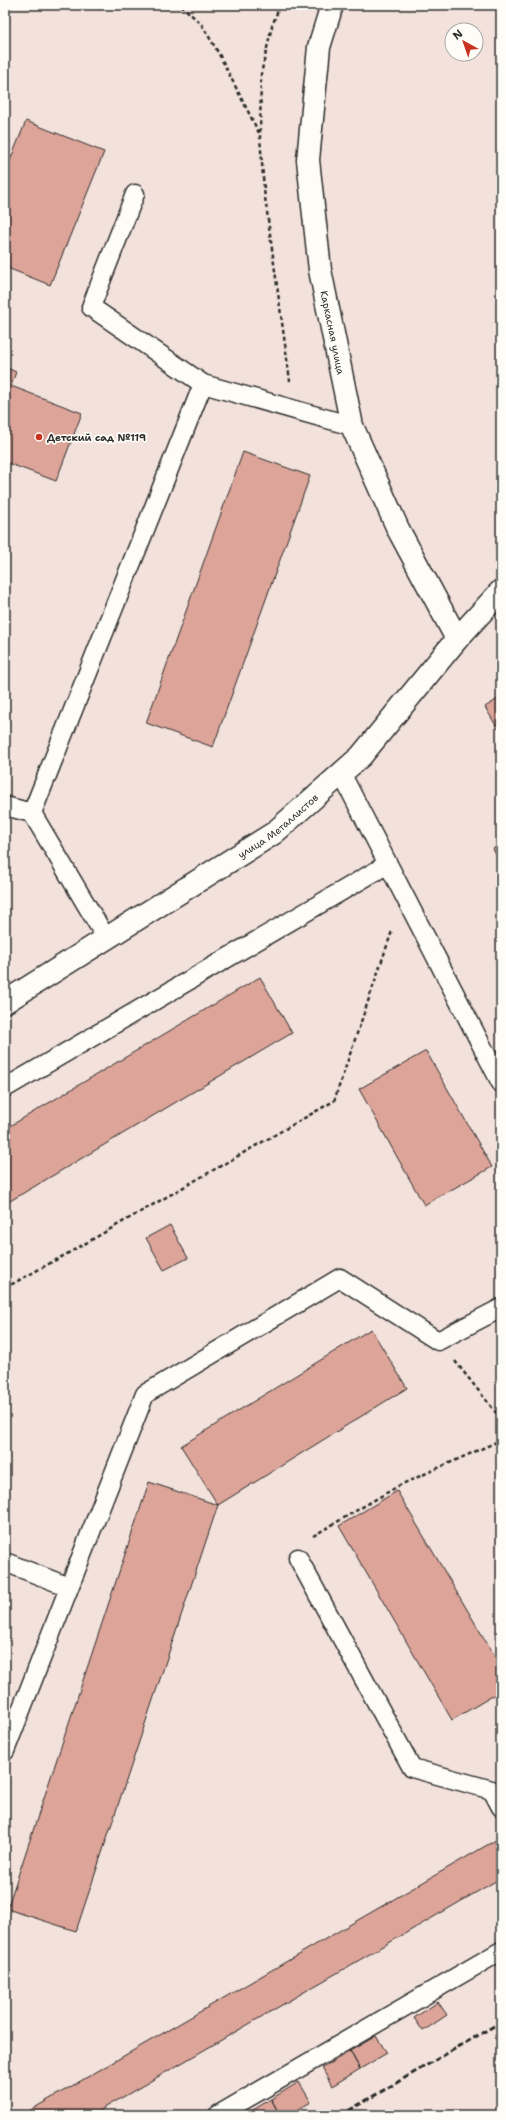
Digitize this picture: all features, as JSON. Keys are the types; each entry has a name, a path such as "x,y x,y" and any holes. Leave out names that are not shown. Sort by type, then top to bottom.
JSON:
{"main road":[{"name":"Каркасная улица","path":"332,5 319,47 308,160 320,270 352,426 398,529 457,639"},
{"name":"улица Металлистов","path":"5,1002 274,833 361,756 457,639 501,592"}],"lane":[{"path":"135,194 91,307 203,384 352,426"},
{"path":"32,813 203,384"},
{"path":"341,773 501,1083"},
{"path":"5,806 32,813 106,938"},
{"path":"5,1088 388,864"},
{"path":"5,1751 145,1394 340,1278 438,1340 501,1308"},
{"path":"298,1558 412,1768 492,1790 501,1807"},
{"path":"5,1562 69,1587"},
{"path":"218,2115 501,1951"}],"path":[{"path":"181,5 202,25 219,54 260,137"},
{"path":"280,5 272,26 261,74 260,137 264,190 293,409"},
{"path":"5,1288 334,1101 404,895"},
{"path":"438,1340 501,1419"},
{"path":"298,1558 306,1540 393,1489 501,1440"}],"building":[{"path":"26,121 104,152 50,285 5,267 5,173"},
{"name":"Детский сад №119","path":"5,367 16,372 11,386 82,413 56,481 5,462"},
{"path":"243,452 310,476 213,747 146,723"},
{"path":"501,697 501,727 498,729 485,707"},
{"path":"501,845 501,864 493,849"},
{"path":"260,977 292,1033 5,1204 5,1129"},
{"path":"426,1051 492,1167 424,1205 359,1089"},
{"path":"170,1225 188,1258 164,1270 146,1238"},
{"path":"371,1329 407,1388 218,1505 181,1446"},
{"path":"149,1482 218,1505 76,1931 7,1909"},
{"path":"397,1491 501,1667 501,1691 452,1720 339,1526"},
{"path":"501,1837 501,1878 92,2115 22,2115"},
{"path":"438,2002 447,2015 423,2031 414,2018"},
{"path":"376,2036 387,2053 360,2069 350,2051"},
{"path":"350,2051 360,2069 332,2086 322,2068"},
{"path":"299,2082 311,2102 289,2115 280,2115 271,2099"},
{"path":"271,2099 280,2115 245,2115"}],"railway":[{"path":"341,2115 501,2022"}],"place":[{"name":"Детский сад №119","path":"39,437"}]}
